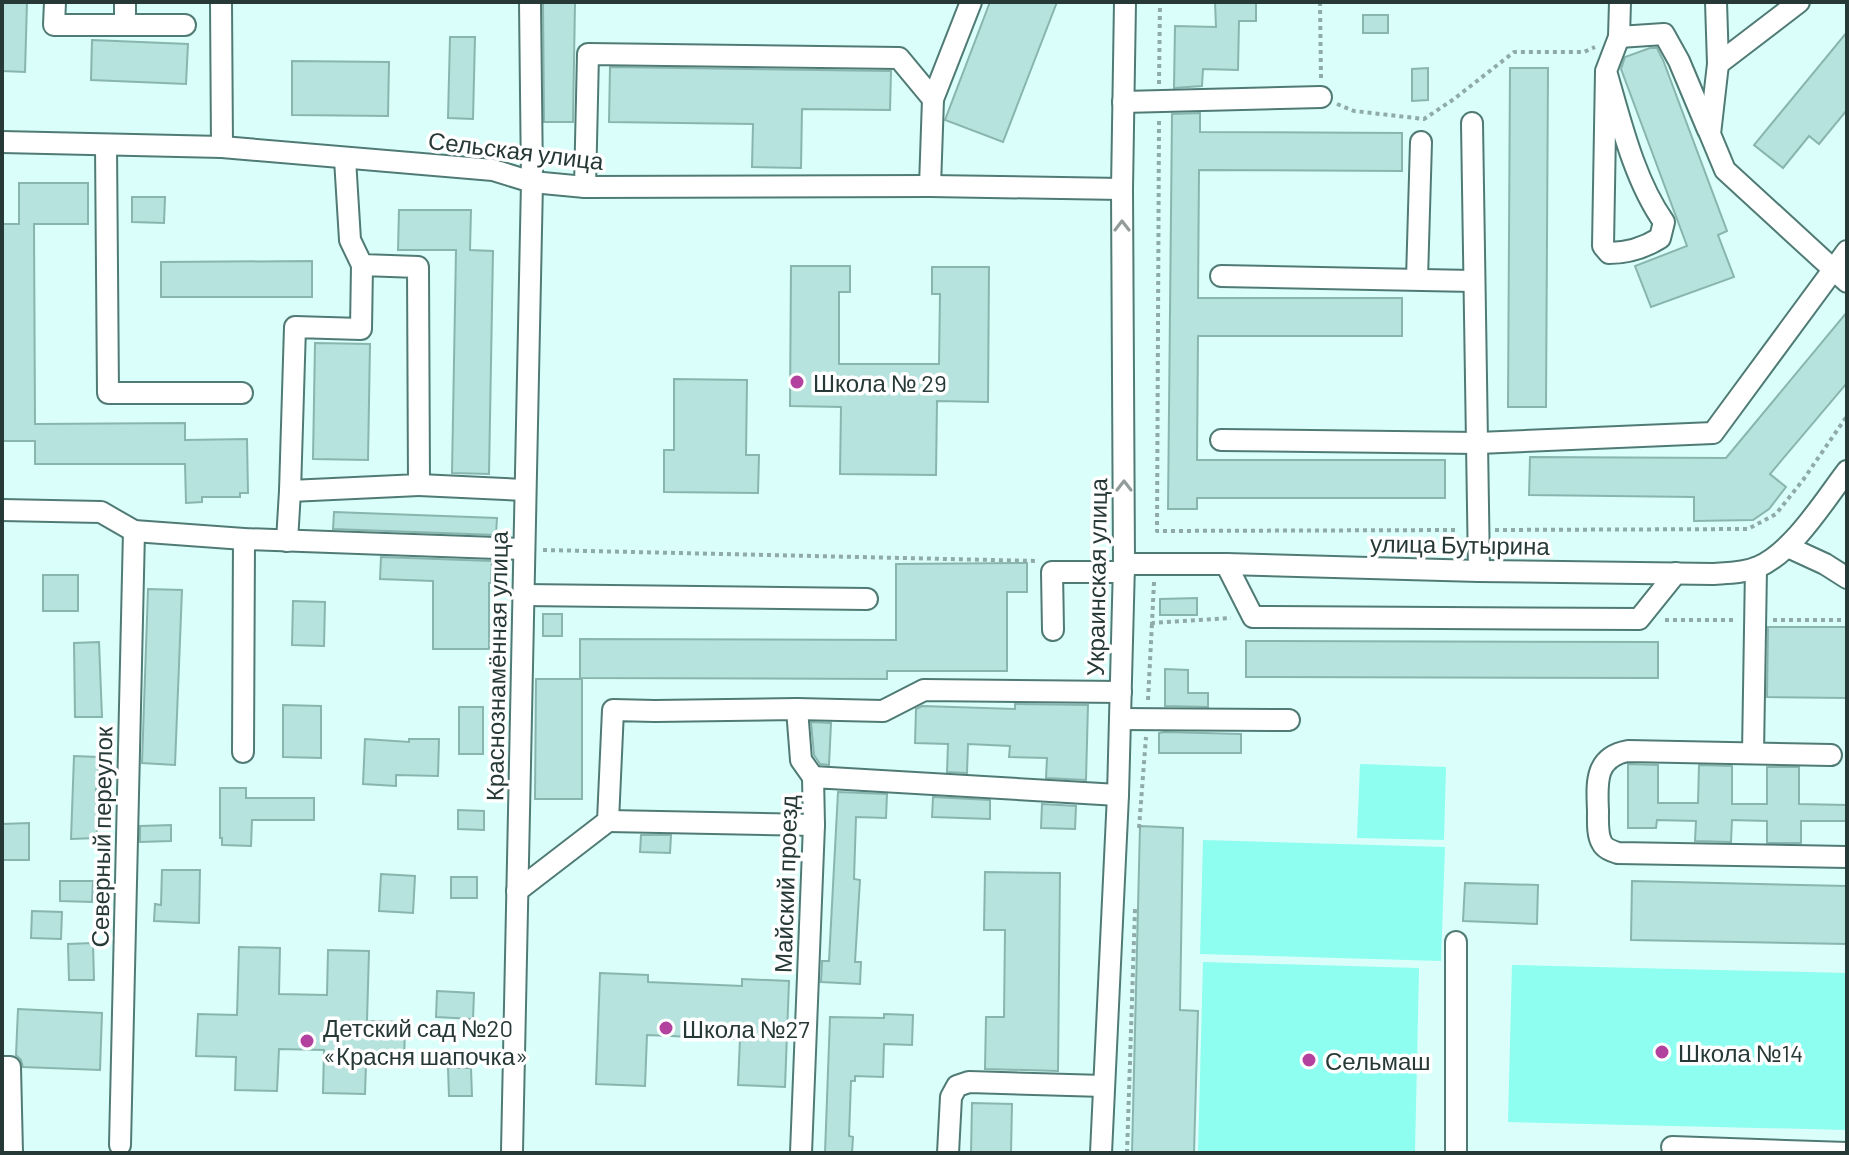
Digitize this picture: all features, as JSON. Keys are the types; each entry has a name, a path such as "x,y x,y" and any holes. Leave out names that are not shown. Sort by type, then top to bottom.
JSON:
{"street":[{"path":"55,2 54,25 185,25"},
{"path":"125,2 125,25"},
{"path":"221,2 222,147"},
{"name":"Краснознамённая улица","path":"512,1151 532,182 530,2"},
{"path":"930,186 933,99 971,2"},
{"name":"Украинская улица","path":"1101,1153 1118,795 1124,568 1122,189 1125,2"},
{"path":"1606,71 1634,161 1664,222 1660,238 1621,253 1609,253 1603,246 1606,71 1619,37 1620,2"},
{"path":"1710,134 1718,64 1716,2"},
{"path":"1718,64 1799,2"},
{"path":"1619,37 1664,34 1679,61 1725,170 1840,275"},
{"path":"585,187 588,54 899,58 933,99"},
{"path":"1123,102 1321,97"},
{"path":"1472,123 1479,571"},
{"name":"Сельская улица","path":"2,142 222,147 493,170 532,182 585,187 1122,189"},
{"path":"1417,279 1421,142"},
{"path":"106,145 108,393 242,393"},
{"path":"287,541 295,327 361,329 362,265 350,240 345,159"},
{"path":"1221,440 1478,443 1713,433 1840,275 1847,251"},
{"path":"362,265 418,267 419,485"},
{"path":"1221,276 1473,281"},
{"name":"улица Бутырина","path":"1053,630 1052,572 1155,564 1714,574 1756,568 1788,547 1847,471"},
{"path":"290,491 419,485 525,490"},
{"path":"2,510 101,512 134,531 287,541 524,549"},
{"name":"Северный переулок","path":"120,1145 134,531"},
{"path":"243,752 244,539"},
{"path":"1788,547 1847,578"},
{"path":"1226,564 1253,617 1639,619 1676,573"},
{"path":"1753,753 1756,568"},
{"path":"523,595 867,599"},
{"path":"608,821 613,710 883,711 924,690 1121,692"},
{"path":"797,709 801,760 813,777"},
{"path":"1120,719 1289,720"},
{"path":"1831,755 1616,753 1608,759 1598,777 1599,834 1602,844 1618,853 1847,857"},
{"name":"Майский проезд","path":"801,1153 814,825 813,777 1118,795"},
{"path":"517,891 608,821 814,825"},
{"path":"1456,942 1456,1153"},
{"path":"2,1067 10,1067 12,1153"},
{"path":"948,1153 951,1097 957,1086 969,1082 1104,1086"},
{"path":"1672,1147 1705,1151 1847,1153"}],"path":[{"path":"1138,834 1157,531 1160,2"},
{"path":"1320,2 1321,97 1354,111 1424,119 1514,52 1584,52 1619,37"},
{"path":"1157,531 1748,529 1776,514 1847,416"},
{"path":"524,549 1045,562"},
{"path":"1152,623 1253,617"},
{"path":"1127,1153 1135,909"}],"shaded area":[{"path":"1360,764 1446,767 1444,840 1357,838"},
{"path":"1203,840 1445,847 1441,961 1200,954"},
{"name":"Сельмаш","path":"1203,962 1419,968 1415,1153 1198,1153"},
{"name":"Школа №14","path":"1512,965 1847,973 1847,1130 1508,1122"}],"building":[{"path":"2,2 27,2 25,72 2,71"},
{"path":"543,2 575,2 573,122 544,122"},
{"path":"990,2 1057,2 1003,142 945,120"},
{"path":"1215,2 1256,2 1256,21 1239,21 1238,70 1203,69 1202,86 1174,88 1175,26 1216,27"},
{"path":"1363,15 1388,15 1388,33 1363,33"},
{"path":"1847,32 1847,110 1819,144 1809,136 1783,168 1754,145"},
{"path":"450,37 475,37 473,119 448,118"},
{"path":"92,40 188,44 186,84 91,80"},
{"path":"1657,48 1663,60 1727,231 1718,235 1734,277 1651,307 1635,266 1687,246 1621,69 1625,57"},
{"path":"292,61 389,62 388,116 292,115"},
{"path":"610,67 891,71 890,110 802,109 801,168 752,167 753,124 609,122"},
{"path":"1428,68 1428,100 1412,101 1412,69"},
{"path":"1510,68 1548,68 1546,407 1508,407"},
{"path":"1200,113 1200,132 1402,133 1402,171 1199,170 1198,298 1402,298 1402,336 1198,336 1197,460 1445,460 1445,498 1197,498 1197,509 1168,509 1172,114"},
{"path":"19,183 88,183 88,224 34,224 35,424 185,423 185,440 247,439 248,493 240,493 240,497 202,497 202,502 186,503 185,464 35,464 35,441 2,441 2,224 19,224"},
{"path":"132,197 165,197 164,223 132,222"},
{"path":"399,210 471,210 470,250 493,251 489,474 452,473 456,250 398,250"},
{"path":"312,261 312,297 161,297 161,262"},
{"path":"791,266 850,266 850,292 839,292 839,364 939,364 940,294 932,294 932,267 989,267 988,402 937,401 936,475 840,474 841,407 790,406"},
{"path":"1847,312 1847,383 1770,474 1786,487 1769,509 1753,520 1694,521 1694,497 1529,495 1530,457 1726,458"},
{"path":"315,343 370,344 368,460 313,459"},
{"path":"674,379 747,380 746,455 759,455 758,493 664,492 664,450 674,450"},
{"path":"334,512 497,518 496,535 333,529"},
{"path":"381,557 492,561 489,649 433,649 433,581 380,579"},
{"path":"1027,563 1027,592 1007,592 1007,671 887,671 887,679 580,678 580,639 896,640 896,564"},
{"path":"43,575 78,575 78,611 43,611"},
{"path":"148,589 182,590 175,765 142,763"},
{"path":"1197,598 1197,615 1160,615 1160,599"},
{"path":"293,601 325,602 324,646 292,645"},
{"path":"543,614 562,614 562,636 543,636"},
{"path":"1768,627 1847,627 1847,698 1767,697"},
{"path":"1246,641 1658,642 1658,678 1246,677"},
{"path":"99,642 102,717 75,717 74,643"},
{"path":"1165,669 1188,670 1188,693 1208,693 1208,707 1165,706"},
{"path":"536,679 582,679 582,799 535,799"},
{"path":"1015,704 1088,705 1086,780 1046,778 1047,758 1009,757 1010,746 968,744 967,773 947,772 948,744 915,743 916,709 922,706 1015,709"},
{"path":"283,705 321,706 321,758 283,757"},
{"path":"459,707 483,707 483,754 459,754"},
{"path":"811,722 831,723 829,765 820,764 814,755"},
{"path":"1159,733 1241,734 1241,753 1159,753"},
{"path":"365,739 409,742 409,739 439,739 438,776 396,775 396,786 363,784"},
{"path":"74,756 98,757 97,838 71,839"},
{"path":"1628,764 1658,765 1658,803 1698,803 1699,765 1732,766 1732,804 1767,804 1767,767 1799,767 1799,804 1847,805 1847,821 1801,821 1801,843 1767,843 1767,821 1732,820 1731,842 1695,841 1696,821 1657,820 1656,828 1628,828"},
{"path":"220,788 246,788 246,798 314,798 314,820 252,820 251,846 222,845"},
{"path":"838,792 887,794 886,818 856,817 854,879 860,880 855,962 861,962 860,984 821,982 822,961 829,961"},
{"path":"933,797 990,800 990,819 932,817"},
{"path":"1042,804 1076,806 1075,829 1041,828"},
{"path":"458,810 484,811 484,830 458,829"},
{"path":"29,823 29,860 2,860 2,824"},
{"path":"171,825 171,841 140,842 140,826"},
{"path":"1140,826 1183,828 1180,1010 1198,1011 1194,1153 1132,1153"},
{"path":"641,835 671,835 670,853 640,852"},
{"path":"162,870 200,870 199,923 154,921 155,904 161,905"},
{"path":"985,872 1060,873 1058,1071 985,1069 986,1017 1004,1017 1005,930 984,930"},
{"path":"381,874 415,876 413,913 379,911"},
{"path":"451,877 477,877 477,898 451,898"},
{"path":"60,881 93,881 92,902 60,901"},
{"path":"1632,881 1847,886 1847,944 1631,940"},
{"path":"1465,883 1538,885 1537,924 1463,921"},
{"path":"32,911 62,912 61,939 31,938"},
{"path":"93,943 94,980 69,980 68,944"},
{"path":"239,947 280,948 279,994 327,995 328,950 369,951 367,1021 405,1022 404,1065 366,1064 365,1094 323,1093 324,1050 279,1049 277,1091 235,1090 236,1057 196,1056 198,1014 237,1015"},
{"path":"600,973 648,975 648,982 742,986 742,979 789,981 785,1087 738,1085 740,1039 647,1035 645,1086 596,1084"},
{"path":"437,991 474,993 473,1019 436,1017"},
{"path":"18,1009 102,1013 100,1070 23,1067 16,1055"},
{"path":"884,1014 913,1015 912,1045 884,1044 883,1077 855,1076 855,1081 851,1081 849,1136 853,1137 852,1153 825,1153 830,1017 884,1018"},
{"path":"448,1068 471,1068 472,1096 449,1096"},
{"path":"972,1103 1012,1104 1011,1153 971,1153"}],"place":[{"name":"Школа № 29","path":"797,382"},
{"name":"Школа №27","path":"666,1028"},
{"name":"Детский сад №20 «Красня шапочка»","path":"307,1041"},
{"name":"Школа №14","path":"1662,1052"},
{"name":"Сельмаш","path":"1309,1060"}]}
